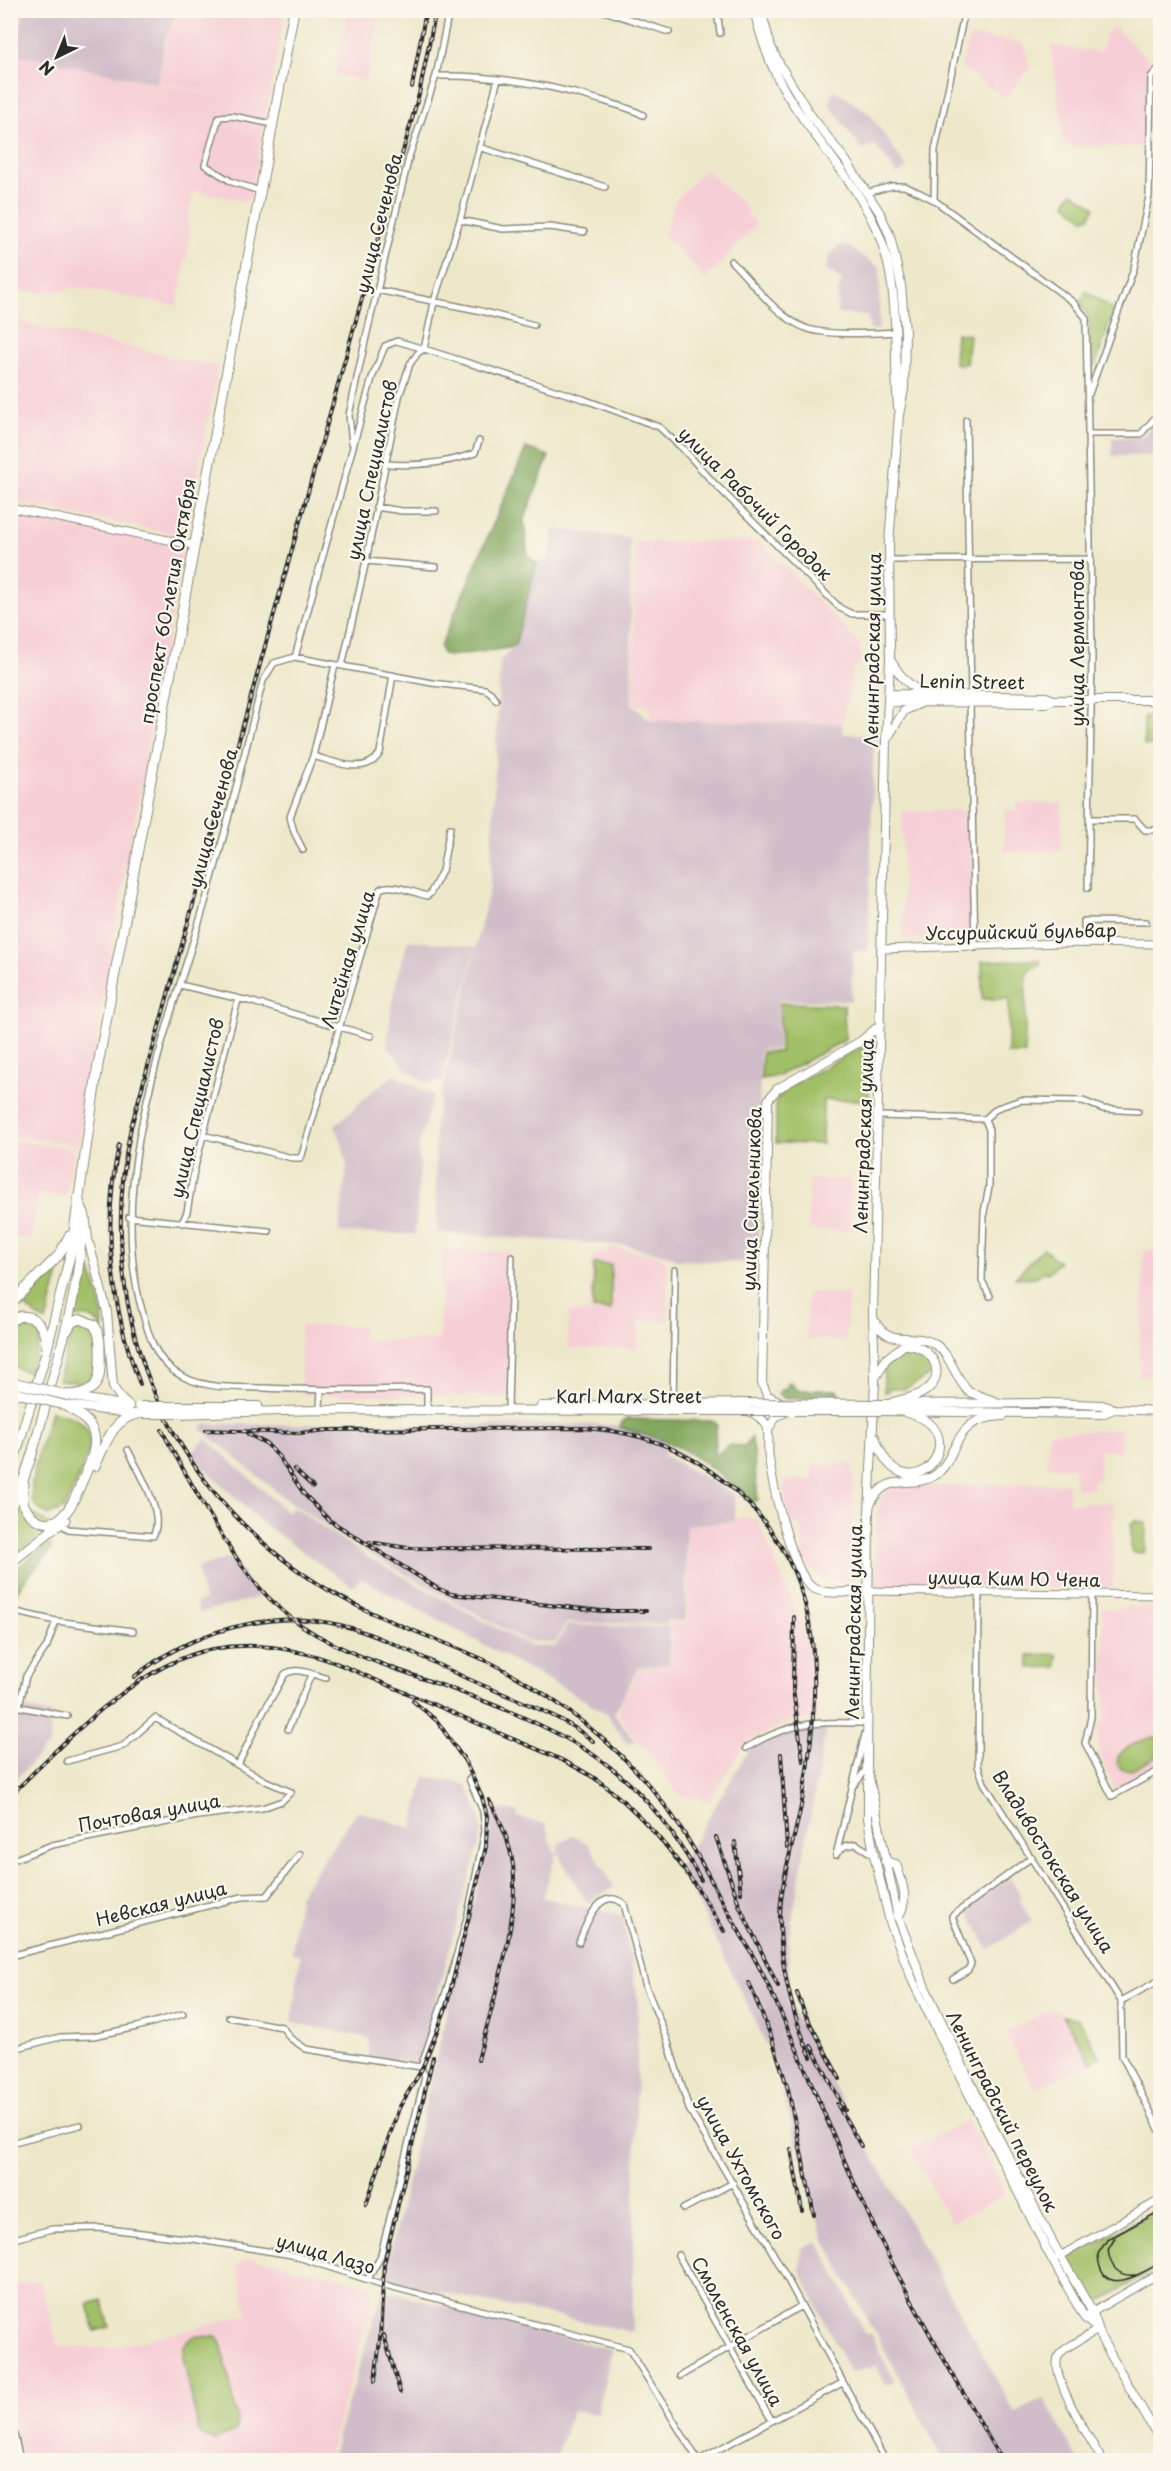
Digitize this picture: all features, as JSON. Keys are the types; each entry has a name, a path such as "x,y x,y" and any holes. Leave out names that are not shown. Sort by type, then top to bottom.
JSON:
{"highway":[{"name":"проспект 60-летия Октября","path":"10,1473 65,1281 100,1056 193,544 294,10"},
{"name":"проспект 60-летия Октября","path":"10,1509 37,1437 80,1252 82,1228 78,1198"},
{"path":"10,1304 68,1243 78,1198"},
{"path":"10,1321 21,1316 35,1320 45,1334 46,1353"},
{"path":"52,1379 68,1326 76,1320 90,1321 98,1330 100,1338 99,1378 87,1393 65,1400"},
{"path":"12,1385 65,1400 88,1421 95,1438 96,1448 68,1510 61,1518 46,1523 38,1521 27,1511 22,1496 37,1437"},
{"path":"10,1563 61,1524 79,1500 112,1431 137,1410"}],"main road":[{"path":"754,10 764,49 785,91 858,195 871,218 888,264 901,332"},
{"path":"761,10 771,46 786,75 809,113 846,161 883,221 897,262 901,332"},
{"name":"Ленинградская улица","path":"866,1726 869,1509 876,1382 873,1315 886,741 890,660 889,560 901,332"},
{"path":"886,741 904,711 925,698 898,674 890,660"},
{"name":"Lenin Street","path":"889,698 1046,697 1054,700 1161,700"},
{"name":"улица Синельникова","path":"762,1383 768,1100 777,1089 861,1041 881,1024"},
{"path":"861,1041 871,1041 880,1047"},
{"path":"78,1198 85,1214 88,1239 107,1312 113,1387 122,1400 137,1410"},
{"path":"873,1315 878,1326 886,1334 922,1348 930,1355 936,1368 935,1379 931,1387 923,1393 885,1408"},
{"path":"876,1382 879,1369 886,1359 907,1342 925,1341 937,1346 944,1353 969,1392 999,1402"},
{"path":"762,1383 767,1395 780,1402"},
{"path":"749,1407 759,1396 762,1383"},
{"path":"65,1400 137,1410 175,1410"},
{"path":"749,1407 780,1402 885,1408 917,1416 927,1422 936,1434 939,1449 934,1463 924,1472 910,1475 899,1471 888,1461 874,1433"},
{"name":"Karl Marx Street","path":"175,1410 673,1404 787,1411 999,1402 1102,1405 1115,1409 1161,1411"},
{"path":"749,1407 764,1421 768,1429 768,1458 778,1507 805,1579 810,1586 819,1590 868,1592"},
{"name":"Karl Marx Street","path":"175,1410 749,1407"},
{"name":"Karl Marx Street","path":"885,1408 1027,1414 1102,1414 1115,1409"},
{"path":"768,1429 777,1416 787,1411"},
{"path":"869,1509 872,1500 883,1488 892,1483 927,1479 938,1474 945,1466 960,1435 974,1422 990,1417 1027,1414"},
{"name":"Ленинградский переулок","path":"866,1726 868,1818 890,1922 914,1984 1046,2248 1057,2258"},
{"name":"Ленинградский переулок","path":"867,1772 872,1786 885,1861 898,1917 934,2008 1057,2258 1093,2313 1098,2330 1161,2440"},
{"path":"1057,2258 1084,2317 1098,2330"}],"street":[{"name":"улица Сеченова","path":"353,445 349,415 409,157 436,76 449,10"},
{"path":"601,10 669,32"},
{"path":"717,10 720,33"},
{"path":"858,195 892,186 904,186 934,201 935,150 965,10"},
{"name":"улица Лермонтова","path":"1087,399 1134,268 1149,196 1151,77 1161,67"},
{"path":"436,76 498,79 544,85 629,107 643,115"},
{"name":"улица Специалистов","path":"303,850 290,817 313,756 366,561 396,408 410,364 424,349 434,302 460,220 498,79"},
{"path":"260,191 232,182 205,165 219,117 232,116 273,124"},
{"path":"479,147 605,187"},
{"name":"улица Лермонтова","path":"934,201 1073,302 1086,318 1092,700 1088,888"},
{"path":"460,220 503,229 550,227 584,232"},
{"path":"730,261 749,283 785,315 808,329 868,333 901,332"},
{"path":"377,290 477,310 534,325"},
{"name":"улица Рабочий Городок","path":"385,346 397,341 424,349 583,399 663,430 840,608 852,614 890,614"},
{"name":"улица Сеченова","path":"385,346 372,378 296,657 274,663 263,681 208,892 180,985 139,1140 129,1217 132,1268 139,1300 154,1349 174,1371 186,1378 210,1386 321,1391 427,1389 427,1407"},
{"path":"1088,434 1141,434 1161,412"},
{"path":"966,420 975,948"},
{"path":"386,464 428,465 467,456 477,450 479,441"},
{"path":"376,507 402,511 436,511"},
{"path":"10,508 193,544"},
{"path":"889,560 1091,559"},
{"path":"366,561 436,567"},
{"path":"296,657 460,688 485,689 496,700"},
{"path":"313,756 352,767 377,759 380,753 393,675"},
{"path":"1089,819 1135,819 1145,830 1161,830"},
{"name":"Литейная улица","path":"203,1135 292,1158 300,1158 304,1152 342,1027 380,889 392,887 428,896 442,871 450,828"},
{"path":"1085,944 1084,921 1146,922"},
{"name":"Уссурийский бульвар","path":"882,950 1161,944"},
{"path":"180,985 249,1001 371,1036"},
{"name":"улица Специалистов","path":"182,1223 187,1212 194,1171 238,1000"},
{"path":"878,1116 985,1119 997,1108 1021,1100 1083,1101 1103,1109 1138,1111"},
{"path":"985,1119 989,1130 989,1187 984,1212 982,1281 990,1296"},
{"path":"129,1217 269,1231"},
{"path":"508,1407 512,1257"},
{"path":"673,1404 675,1270"},
{"path":"320,1407 321,1391"},
{"path":"61,1524 68,1529 153,1536 155,1531 154,1505 128,1450"},
{"name":"улица Ким Ю Чена","path":"868,1592 1161,1595"},
{"name":"Владивостокская улица","path":"979,1593 978,1766 984,1783 1121,2001"},
{"path":"1092,1594 1091,1717 1085,1743 1112,1796 1161,1770"},
{"path":"16,1612 56,1621 133,1631"},
{"path":"19,1706 26,1676 47,1647 56,1621"},
{"path":"67,1761 123,1746 154,1718 238,1765 260,1718 285,1674 292,1670 326,1678"},
{"path":"288,1729 311,1675"},
{"path":"10,1706 67,1716"},
{"path":"746,1748 764,1737 798,1724 813,1722 866,1726"},
{"name":"Ленинградская улица","path":"866,1726 836,1854 845,1846 856,1844 874,1855"},
{"name":"Почтовая улица","path":"10,1861 52,1845 198,1816 262,1808 282,1800 291,1792 238,1765"},
{"path":"852,1790 867,1772"},
{"path":"368,2279 380,2258 425,2077 421,2067 449,1983 468,1914 485,1831 483,1811 469,1779"},
{"name":"Невская улица","path":"10,1956 242,1897 267,1896 300,1854"},
{"path":"953,1979 968,1970 971,1964 952,1916 1032,1857"},
{"name":"улица Ухтомского","path":"579,1942 589,1917 597,1906 607,1900 616,1899 624,1904 646,1987 667,2038 689,2109 885,2460"},
{"path":"1161,1980 1121,2001 1122,2056 1161,2131"},
{"path":"10,2050 60,2037 93,2036 137,2027 183,2014"},
{"path":"229,2017 282,2027 290,2038 306,2049 421,2067"},
{"path":"10,2143 80,2126"},
{"path":"683,2209 732,2183"},
{"path":"1057,2258 1161,2200"},
{"name":"улица Лазо","path":"10,2240 52,2229 100,2228 139,2231 292,2255 381,2284 629,2349 698,2460"},
{"name":"Смоленская улица","path":"678,2255 772,2421"},
{"path":"1084,2317 1161,2273"},
{"path":"680,2376 801,2306"},
{"path":"1098,2330 1060,2353 1055,2365 1059,2381 1102,2460"},
{"path":"698,2460 842,2383"},
{"path":"10,2417 20,2460"}],"shaded area":[{"path":"23,10 177,11 165,38 157,83 15,54"},
{"path":"10,11 20,11 11,53 261,105 158,82 166,38 177,11 285,11 250,202 194,191 187,223 191,231 177,306 73,287 57,293 11,290"},
{"path":"348,11 380,11 366,81 335,74"},
{"path":"1114,26 1149,60 1146,147 1064,146 1051,45 1102,52 1104,36"},
{"path":"969,36 1024,43 1030,68 1006,99 961,68"},
{"path":"1160,74 1160,205 1153,196 1155,79"},
{"path":"834,90 869,113 907,168 897,174 875,145 862,150 829,104"},
{"path":"705,169 745,206 748,215 757,223 705,280 664,234 676,200"},
{"path":"840,245 849,247 880,268 879,330 870,330 867,315 837,314 838,291 842,281 826,269 829,255"},
{"path":"11,320 218,367 186,536 11,503"},
{"path":"1160,417 1160,456 1112,456 1112,438 1142,437"},
{"path":"11,513 184,546 79,1145 11,1135"},
{"path":"554,529 630,538 632,705 650,720 842,724 842,734 874,735 868,951 853,951 851,1001 779,1000 778,1049 760,1050 758,1263 675,1260 673,1257 624,1245 437,1233 435,1123 490,886 500,661 515,645 537,563 548,559"},
{"path":"759,541 860,644 860,666 854,667 842,724 650,720 649,706 633,705 634,542"},
{"path":"1016,802 1062,803 1061,852 1004,852 1005,810 1015,810"},
{"path":"972,810 972,938 903,939 902,811"},
{"path":"408,940 475,947 442,1081 424,1082 405,1068 387,1044 394,991"},
{"path":"394,1075 433,1095 418,1149 420,1163 415,1234 338,1233 347,1168 343,1146 335,1126 369,1094"},
{"path":"11,1140 74,1148 66,1197 38,1194 32,1240 11,1237"},
{"path":"809,1179 851,1180 850,1231 808,1230"},
{"path":"608,1246 659,1256 667,1263 668,1321 639,1322 637,1349 568,1348 568,1313 590,1312 591,1263 596,1253 607,1253"},
{"path":"442,1248 510,1252 507,1396 301,1395 300,1326 362,1326 363,1340 439,1340"},
{"path":"1160,1248 1160,1376 1139,1376 1144,1251"},
{"path":"807,1292 848,1294 846,1341 806,1339"},
{"path":"205,1424 663,1425 664,1455 735,1495 735,1522 686,1525 686,1621 667,1620 668,1624 566,1623 555,1643 526,1641 371,1555 283,1497 201,1429"},
{"path":"1121,1429 1121,1451 1099,1451 1099,1480 1093,1481 1093,1489 1075,1489 1074,1467 1047,1467 1049,1433"},
{"path":"206,1438 287,1512 294,1507 369,1558 528,1645 555,1647 567,1625 669,1627 669,1664 639,1667 614,1713 635,1741 627,1744 607,1714 564,1688 360,1578 353,1587 262,1523 190,1455"},
{"path":"853,1464 854,1581 823,1579 804,1562 801,1524 792,1524 784,1494 784,1481 813,1480 813,1465"},
{"path":"1068,1483 1069,1503 1113,1503 1113,1588 875,1588 876,1513 883,1497 890,1489 895,1487"},
{"path":"736,1518 757,1519 809,1642 818,1718 791,1722 746,1742 709,1801 679,1795 617,1712 640,1668 670,1665 670,1622 688,1622 687,1525 736,1523"},
{"path":"231,1557 259,1597 199,1613 196,1603 204,1600 197,1568"},
{"path":"1160,1607 1160,1764 1115,1789 1099,1754 1097,1729 1105,1716 1102,1608"},
{"path":"29,1709 51,1714 50,1743 11,1784 11,1711"},
{"path":"796,1728 826,1728 789,1937 788,2003 1015,2413 1044,2398 1078,2460 944,2460 822,2235 773,2058 680,1866 749,1749"},
{"path":"425,1776 467,1785 479,1815 482,1832 418,2064 369,2056 369,2038 292,2022 300,1955 292,1953 299,1896 357,1811 412,1828"},
{"path":"497,1809 518,1812 517,1817 546,1824 549,1840 556,1854 543,1898 622,1915 638,2001 632,2332 384,2280 470,1914 488,1850 492,1812"},
{"path":"573,1835 589,1844 614,1887 587,1903 557,1852 560,1843"},
{"path":"1010,1878 1022,1897 1019,1900 1032,1921 989,1949 966,1908"},
{"path":"1054,2007 1063,2016 1091,2062 1035,2089 1005,2033"},
{"path":"968,2120 1006,2194 951,2223 910,2149"},
{"path":"818,2241 865,2333 871,2335 895,2381 886,2385 876,2366 850,2373 800,2271 802,2248"},
{"path":"247,2258 289,2264 292,2269 323,2273 371,2287 371,2310 327,2460 22,2460 11,2412 10,2286 40,2279 58,2346 110,2348 248,2315 237,2266"},
{"path":"383,2290 612,2350 597,2414 572,2410 555,2460 330,2460"}],"green space":[{"path":"1073,192 1095,207 1089,218 1083,218 1066,204 1066,200"},
{"path":"1086,291 1114,310 1095,366 1090,365 1090,325 1085,310 1080,304"},
{"path":"956,333 969,335 966,364 956,364 954,361"},
{"path":"526,448 549,456 524,521 528,557 537,563 515,645 509,648 443,655 440,647"},
{"path":"1144,716 1160,717 1160,745 1144,745"},
{"path":"1040,960 1040,966 1032,968 1026,975 1025,1054 1008,1054 1009,999 982,999 982,961"},
{"path":"780,1003 844,1005 845,1040 778,1076 761,1079 762,1052 780,1052"},
{"path":"869,1043 869,1100 823,1100 822,1144 776,1143 776,1101 785,1089"},
{"path":"1043,1248 1059,1262 1048,1273 1043,1272 1037,1277 1015,1278"},
{"path":"63,1258 46,1322 17,1301"},
{"path":"84,1260 87,1260 99,1295 102,1330 94,1319 73,1318"},
{"path":"594,1264 611,1265 611,1310 593,1309"},
{"path":"24,1320 33,1323 41,1335 30,1373 11,1366 10,1326"},
{"path":"83,1323 89,1327 97,1342 97,1360 93,1376 89,1383 58,1380 73,1326"},
{"path":"906,1348 925,1355 932,1368 932,1374 905,1389 889,1388 888,1392 884,1392 884,1366"},
{"path":"788,1382 792,1383 796,1390 836,1390 839,1393 836,1398 785,1399 778,1394 782,1389 787,1388"},
{"path":"51,1411 70,1416 82,1423 89,1434 89,1444 83,1467 64,1509 49,1515 34,1503 32,1484"},
{"path":"627,1419 713,1421 717,1424 714,1452 717,1455 728,1445 744,1446 752,1437 758,1500 749,1501 710,1467 677,1446 620,1427"},
{"path":"20,1505 51,1526 11,1559 11,1526"},
{"path":"1134,1521 1146,1524 1143,1553 1133,1553 1131,1550 1131,1524"},
{"path":"48,1544 52,1549 17,1591 11,1607 11,1572"},
{"path":"1057,1654 1057,1667 1029,1668 1028,1655"},
{"path":"1155,1737 1160,1743 1157,1756 1129,1770 1119,1766 1118,1758 1124,1750"},
{"path":"1063,2016 1079,2019 1100,2057 1091,2062"},
{"path":"1160,2208 1160,2267 1093,2305 1067,2259"},
{"path":"102,2300 110,2327 95,2331 88,2304"},
{"path":"195,2336 216,2337 221,2343 238,2420 236,2431 216,2440 199,2433 183,2357 185,2344"}],"tram line":[{"path":"1160,2211 1107,2240 1098,2254 1100,2268 1105,2276 1113,2280 1131,2278 1160,2263"},
{"path":"1115,2238 1108,2250 1113,2265 1124,2274 1135,2275"}],"railway":[{"path":"412,87 426,10"},
{"path":"436,10 419,94 131,1127 122,1199 123,1268 135,1336 157,1399 190,1459 232,1512 283,1559 344,1599 399,1625 491,1663 539,1691 587,1725 609,1744 649,1785 666,1807 696,1853 762,1973 880,2239 1001,2460"},
{"path":"119,1145 111,1205 112,1266 122,1326 140,1384"},
{"path":"206,1430 299,1433 328,1430 583,1428 606,1430 649,1440 687,1456 705,1467 741,1496 770,1529 790,1563 804,1600 812,1638 813,1718 802,1801 783,1887 780,1916 784,1970 798,2024 811,2057"},
{"path":"162,1430 236,1558 261,1589 290,1617 336,1645 520,1716 590,1753 624,1778 649,1804 672,1833 701,1880"},
{"path":"248,1434 267,1444 279,1457 304,1494 329,1520 437,1588 451,1594 602,1611 646,1611"},
{"path":"294,1469 313,1487"},
{"path":"369,1542 408,1548 648,1549"},
{"path":"794,1617 793,1689 803,1761"},
{"path":"134,1677 156,1661 205,1636 258,1622 313,1621 340,1625 391,1643 551,1715 593,1741"},
{"path":"10,1796 77,1730 129,1688 157,1671 185,1657 213,1649 234,1646 277,1648 319,1657 349,1668 555,1757 596,1779 625,1803 658,1836 700,1891 724,1931"},
{"path":"413,1701 437,1721 467,1764"},
{"path":"781,1754 787,1847"},
{"path":"366,2205 399,2108 422,2069 446,2008 486,1847 487,1816 482,1797 463,1757"},
{"path":"478,2060 509,1937 514,1887 510,1848 489,1800"},
{"path":"716,1837 740,1907 778,1986"},
{"path":"735,1842 741,1893"},
{"path":"749,1983 771,2036 788,2089 814,2215"},
{"path":"797,1993 804,2012 840,2079"},
{"path":"811,2046 845,2110"},
{"path":"375,2381 380,2340 384,2264 433,2057"},
{"path":"837,2104 861,2146"},
{"path":"791,2149 802,2211"},
{"path":"384,2335 400,2392"}]}
